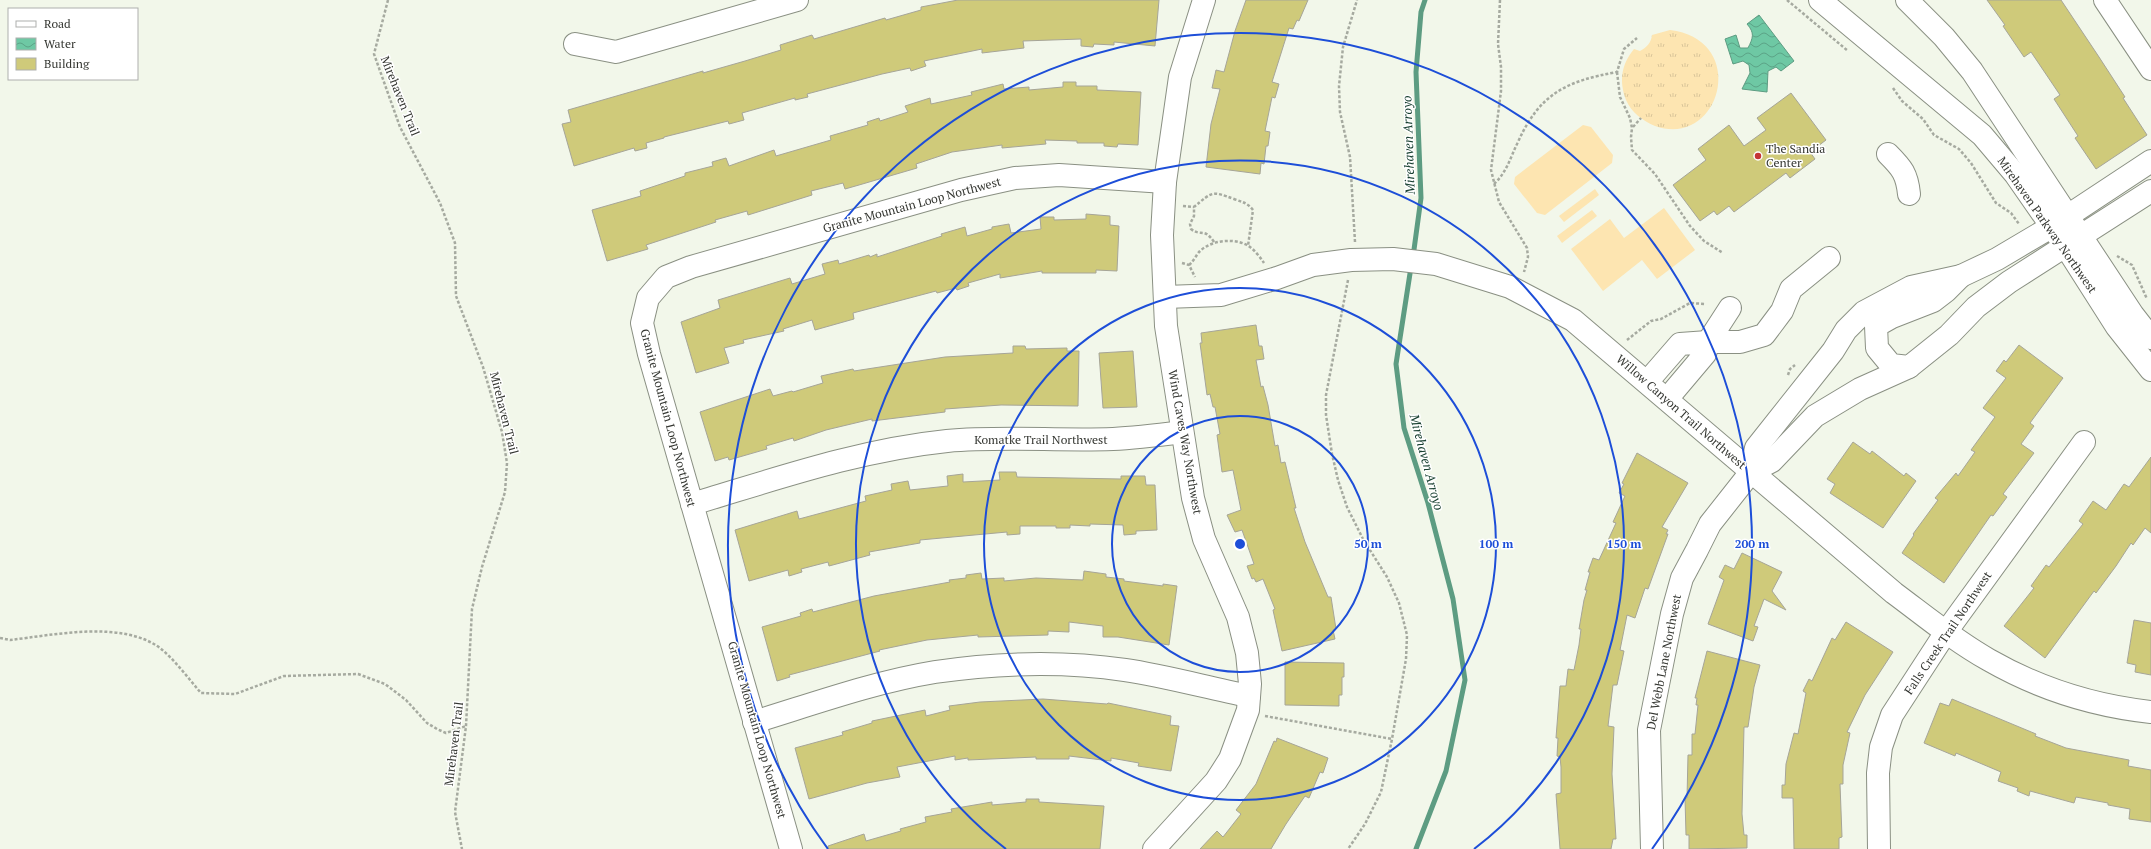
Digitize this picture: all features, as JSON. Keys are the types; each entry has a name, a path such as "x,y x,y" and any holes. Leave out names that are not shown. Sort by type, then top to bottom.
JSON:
{"street":[{"path":"575,44 616,52 797,0"},
{"name":"Wind Caves Way Northwest","path":"1154,849 1216,781 1230,759 1248,710 1249,696 1247,653 1238,617 1204,539 1193,498 1166,326 1164,297 1162,235 1165,182 1180,77 1204,0"},
{"name":"Mirehaven Parkway Northwest","path":"1820,0 1982,135 2015,174 2059,221"},
{"name":"Mirehaven Parkway Northwest","path":"1907,0 1944,37 1972,71 2059,221 2151,338"},
{"path":"2105,0 2151,69"},
{"path":"1888,154 1902,169 1908,179 1909,194"},
{"name":"Del Webb Lane Northwest","path":"1751,472 1756,448 1833,351 1846,330 1864,312 1911,287 1961,276 1996,259 2059,221 2151,161"},
{"name":"Granite Mountain Loop Northwest","path":"791,849 649,354 642,323 648,298 666,277 691,267 931,198 1014,178 1059,175 1165,182"},
{"name":"Del Webb Lane Northwest","path":"1652,849 1649,730 1672,614 1682,578 1710,524 1751,472 1772,460 1798,431 1815,416 1860,389 1910,367 1949,335 1981,303 2009,282 2074,242 2151,191"},
{"name":"Mirehaven Parkway Northwest","path":"2074,242 2117,327 2151,370"},
{"name":"Willow Canyon Trail Northwest","path":"1164,297 1221,295 1313,265 1351,260 1393,258 1436,264 1476,275 1510,287 1573,320 1894,593 1946,632 1989,660 2026,678 2073,697 2151,712"},
{"path":"1647,382 1680,344 1740,342 1764,335 1782,311 1791,289 1829,258"},
{"name":"Del Webb Lane Northwest","path":"1833,351 1892,317 1933,302 1946,292 1961,276"},
{"path":"1667,399 1705,354 1708,342 1730,308"},
{"path":"1876,326 1877,348 1891,365 1910,367"},
{"name":"Komatke Trail Northwest","path":"692,504 850,458 939,442 1010,438 1111,439 1182,432"},
{"name":"Falls Creek Trail Northwest","path":"1879,849 1878,773 1881,747 1892,715 1946,632 2084,442"},
{"path":"754,722 896,680 935,672 1010,665 1055,665 1125,670 1249,696"}],"path":[{"name":"Mirehaven Trail","path":"388,0 374,54 400,127 440,203 455,243 456,296 483,367 502,432 507,463 505,492 482,567 472,609 466,726 455,812 462,849"},
{"path":"1355,243 1350,157 1340,112 1339,86 1343,47 1358,0"},
{"path":"1500,0 1498,44 1501,67 1500,91 1491,170 1493,184 1499,202 1527,248 1528,257 1524,272"},
{"path":"1787,0 1825,34 1853,55"},
{"path":"1637,38 1624,49 1617,72 1620,97 1630,118 1632,128 1632,150 1659,179 1690,226 1704,241 1723,253"},
{"path":"1493,184 1508,168 1524,128 1535,112 1548,99 1566,85 1580,79 1617,72"},
{"path":"1892,87 1902,100 1923,119 1934,135 1959,149 1971,163 1996,203 2012,213 2021,227"},
{"path":"1632,128 1641,118"},
{"path":"1180,205 1194,207 1207,196 1214,193 1222,193 1250,206 1253,210 1253,217 1249,227 1248,246"},
{"path":"1194,207 1194,216 1190,224 1191,229 1195,232 1204,232 1208,234 1214,242"},
{"path":"1189,265 1201,250 1214,242 1241,243 1248,246 1264,263"},
{"path":"2115,255 2122,257 2132,265 2149,305"},
{"path":"1177,261 1189,265 1195,278"},
{"path":"1348,278 1326,395 1326,415 1338,480 1347,507 1363,539 1387,577 1399,603 1407,635 1406,659 1381,792 1365,824 1348,849"},
{"path":"1627,341 1651,321 1661,319 1690,303 1705,304"},
{"path":"1786,381 1790,369 1800,362"},
{"path":"0,638 10,640 86,632 134,635 159,648 201,693 235,694 284,676 358,674 385,684 406,700 427,722 437,729 446,733 466,726"},
{"path":"1262,716 1392,739"}],"green space":[{"path":"1670,30 1695,38 1711,52 1718,71 1717,90 1710,108 1696,122 1678,129 1655,126 1642,119 1628,104 1622,86 1622,73 1626,61 1634,49 1640,51 1645,48 1651,40 1652,35"},
{"path":"1583,125 1591,127 1613,155 1612,163 1545,215 1537,213 1514,184 1515,177"},
{"path":"1595,189 1599,195 1564,222 1559,216"},
{"path":"1664,208 1695,250 1657,279 1642,260 1603,291 1571,249 1610,219 1624,238"},
{"path":"1592,210 1597,216 1562,243 1557,236"}],"water":[{"path":"1759,15 1794,61 1781,71 1776,67 1768,71 1767,92 1742,89 1750,73 1749,65 1743,61 1733,64 1725,39 1736,35 1740,48 1748,48 1752,33 1747,24"}],"building":[{"path":"958,0 1159,0 1155,46 1114,42 1114,45 1094,44 1093,47 1081,46 1081,39 1023,41 1024,48 982,53 982,49 924,61 926,66 911,71 910,68 882,74 807,94 808,97 795,100 795,98 742,113 744,120 729,124 728,121 664,137 646,143 647,148 635,151 634,148 574,166 562,124 571,122 568,110 781,50 780,45 812,35 814,39 885,18 886,20 921,10 921,7"},
{"path":"1246,0 1308,0 1299,21 1297,20 1293,29 1289,28 1272,82 1279,84 1275,98 1272,97 1265,131 1270,132 1268,146 1266,146 1264,164 1261,163 1260,174 1206,167 1211,124 1220,89 1212,88 1216,70 1224,72 1235,31"},
{"path":"1987,0 2061,0 2125,97 2123,98 2147,135 2096,169 2075,138 2078,136 2054,99 2060,95 2031,52 2024,57 2003,26 2005,25"},
{"path":"1063,82 1076,82 1076,86 1097,86 1097,90 1141,92 1138,145 1118,144 1117,147 1104,146 1104,143 1077,143 1077,141 1045,140 1046,144 1002,148 1002,145 952,152 916,164 917,168 859,185 845,189 843,183 811,191 812,195 748,215 747,211 715,220 716,222 646,245 648,249 607,261 592,210 641,196 640,191 685,176 685,173 713,166 712,162 726,158 729,166 774,150 776,156 831,140 830,136 868,125 867,122 879,118 880,121 908,112 905,106 930,98 931,104 972,95 971,92 1003,84 1004,89 1029,87 1029,90 1063,87"},
{"name":"The Sandia Center","path":"1791,93 1826,140 1810,152 1815,159 1790,178 1786,173 1734,212 1729,206 1717,215 1714,211 1700,221 1673,185 1706,160 1698,149 1729,125 1744,146 1766,130 1757,118"},
{"path":"1086,214 1110,216 1110,225 1119,226 1117,271 1096,270 1096,273 1042,273 1042,271 1000,278 1000,274 968,283 969,286 957,290 956,288 937,293 936,291 853,313 854,319 815,330 812,320 783,329 784,331 743,340 744,343 724,348 729,363 696,373 681,322 720,308 718,300 790,278 792,284 825,274 822,264 838,260 839,264 877,254 877,257 965,227 967,236 992,229 992,227 1009,224 1011,233 1041,229 1040,217 1054,217 1054,220 1086,219"},
{"path":"1256,325 1259,346 1262,346 1264,359 1256,360 1261,387 1263,386 1268,405 1275,446 1278,445 1281,463 1285,462 1296,508 1294,508 1305,542 1328,597 1331,597 1336,629 1333,630 1335,639 1282,651 1273,610 1275,609 1263,579 1256,582 1254,578 1252,579 1247,566 1254,564 1242,530 1235,532 1227,515 1241,510 1233,470 1222,472 1217,435 1220,434 1215,407 1213,407 1210,394 1207,395 1200,343 1202,343 1201,333"},
{"path":"2019,345 2063,378 2030,423 2034,426 2021,444 2034,453 2003,494 2007,497 1993,516 1991,515 1944,583 1902,553 1914,535 1913,534 1938,500 1935,498 1956,473 1958,476 1975,452 1971,450 1995,417 1983,408 2006,378 1996,371 2004,360 2006,362"},
{"path":"1013,346 1025,346 1026,349 1067,348 1067,351 1079,351 1078,406 1001,405 945,409 945,412 872,421 872,419 826,430 794,441 793,438 766,446 767,449 729,460 728,457 715,461 700,412 770,389 773,396 793,392 823,383 821,376 853,369 854,371 945,357 1013,353"},
{"path":"1133,351 1137,407 1103,408 1099,353"},
{"path":"1853,442 1870,454 1872,451 1904,476 1906,473 1916,481 1883,528 1830,493 1835,484 1827,479"},
{"path":"1637,453 1688,483 1662,527 1668,530 1666,534 1668,534 1648,589 1645,588 1635,618 1627,615 1620,650 1624,651 1617,685 1613,685 1608,726 1614,727 1612,774 1616,839 1613,839 1611,849 1560,849 1556,794 1561,793 1561,767 1560,757 1557,756 1558,738 1556,738 1560,686 1566,686 1568,669 1574,670 1581,629 1579,629 1587,590 1585,590 1590,572 1588,572 1593,558 1599,560 1616,523 1613,522 1625,496 1619,493 1624,484 1622,483"},
{"path":"2151,457 2151,533 2145,528 2133,545 2131,543 2096,593 2094,591 2045,658 2004,626 2034,588 2031,586 2046,565 2049,567 2083,524 2079,521 2093,501 2106,510 2124,484 2129,487"},
{"path":"999,472 1016,472 1017,477 1121,479 1121,476 1145,476 1146,485 1155,485 1157,530 1136,531 1136,534 1124,535 1123,525 1070,525 1070,528 1056,528 1056,526 1020,526 1020,534 1007,535 1007,532 920,540 920,543 869,552 870,555 829,566 828,562 801,569 802,572 789,576 788,570 749,581 735,530 797,511 799,519 866,501 865,496 892,490 891,484 908,481 910,490 948,486 947,476 963,474 963,482 1000,480"},
{"path":"1742,553 1782,572 1772,591 1786,610 1764,599 1754,626 1758,627 1753,641 1708,624 1724,580 1719,577 1725,565 1734,569"},
{"path":"1084,571 1106,574 1106,577 1124,579 1124,581 1163,586 1163,584 1177,586 1169,645 1118,637 1103,637 1103,626 1069,622 1069,632 1048,631 1048,635 978,637 978,635 927,640 879,650 880,651 789,675 790,677 777,681 762,627 801,616 800,613 812,609 813,612 874,596 950,582 949,580 966,578 966,575 981,573 982,579 1004,578 1004,581 1036,578 1083,580"},
{"path":"2134,620 2151,623 2151,675 2135,672 2136,665 2127,663"},
{"path":"1846,622 1893,652 1865,695 1847,732 1850,733 1843,765 1843,784 1840,784 1842,837 1839,838 1839,849 1794,849 1793,798 1782,798 1782,785 1785,785 1786,764 1794,733 1798,734 1806,693 1803,691 1809,679 1812,681 1832,638 1835,640"},
{"path":"1707,651 1760,665 1754,687 1748,727 1744,727 1742,814 1744,835 1747,835 1747,848 1689,849 1689,835 1686,835 1685,798 1687,798 1688,755 1692,755 1692,734 1695,734 1698,705 1696,705 1697,698 1695,698"},
{"path":"1285,662 1344,663 1342,695 1339,695 1339,706 1285,705"},
{"path":"1043,699 1108,703 1171,716 1170,725 1179,726 1171,771 1138,766 1139,763 1111,758 1111,761 1069,756 1069,759 1036,759 1036,757 968,760 968,758 955,760 955,756 897,767 900,777 867,783 809,799 795,748 843,735 842,732 872,723 872,721 925,710 926,716 950,710 949,706 980,702"},
{"path":"1952,699 2036,734 2035,736 2066,748 2129,760 2128,766 2151,770 2151,822 2129,819 2130,809 2108,805 2108,803 2076,797 2074,803 2030,791 2029,796 2017,791 2018,788 1998,781 2001,772 1956,753 1955,756 1924,743 1940,703 1949,706"},
{"path":"1277,738 1328,758 1323,773 1320,772 1309,798 1305,796 1271,849 1200,849 1217,831 1223,837 1241,814 1236,810 1256,784 1274,741 1276,742"},
{"path":"1026,799 1039,799 1039,802 1104,806 1100,849 828,849 828,846 864,834 866,841 901,831 900,829 926,822 925,817 952,812 951,809 992,802 992,805 1026,802"}],"waterway":[{"name":"Mirehaven Arroyo","path":"1413,257 1421,198 1416,72 1421,12 1425,0"},
{"name":"Mirehaven Arroyo","path":"1411,267 1396,364 1404,428 1428,503 1453,599 1465,680 1446,771 1416,849"}],"place":[{"name":"The Sandia Center","path":"1758,156"}]}
